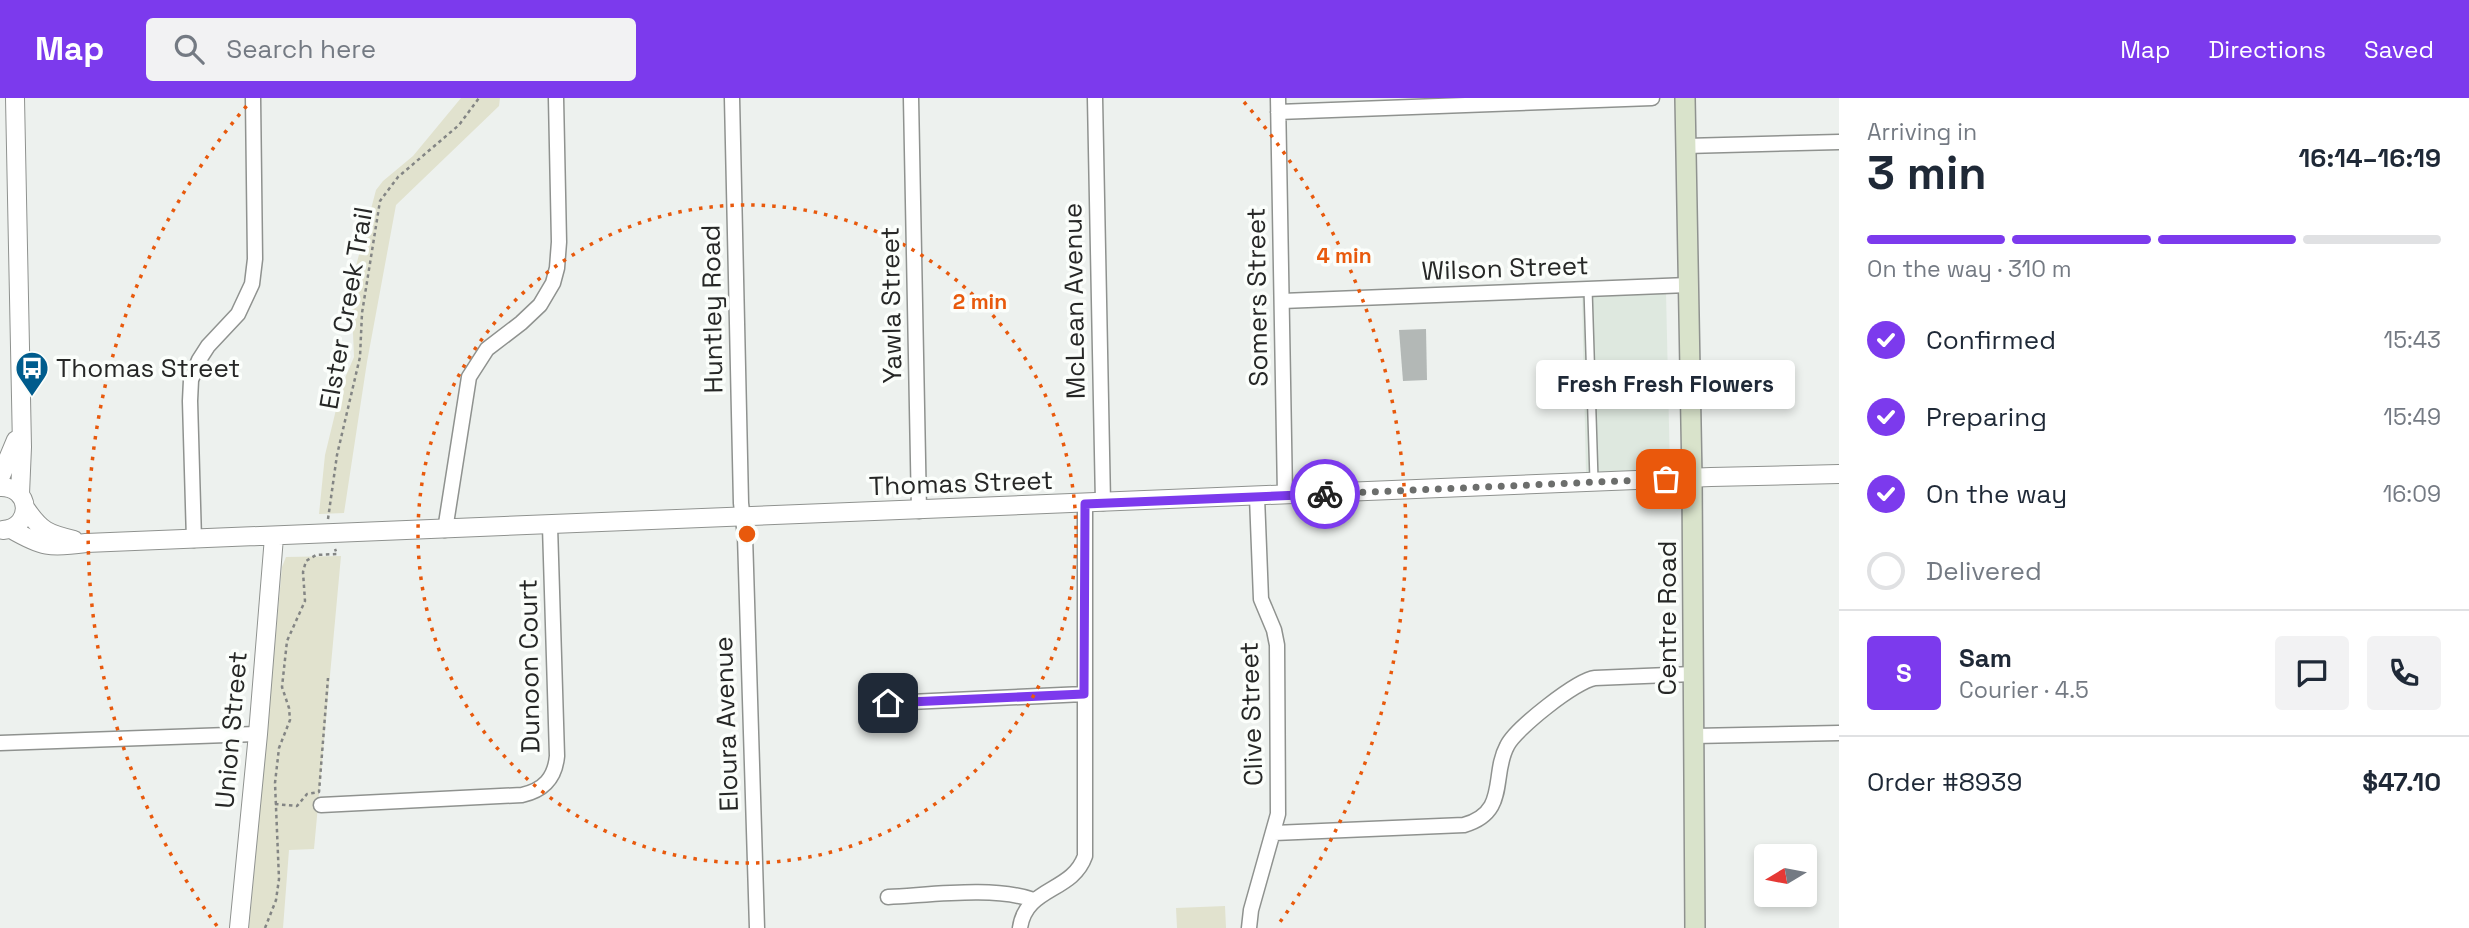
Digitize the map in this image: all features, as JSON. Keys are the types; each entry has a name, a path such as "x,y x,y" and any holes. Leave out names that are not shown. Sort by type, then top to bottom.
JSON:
{"main road":[{"name":"Centre Road","path":"1685,98 1692,478 1695,928"}],"street":[{"path":"6,529 22,522 23,502 15,98"},
{"path":"194,540 191,380 203,353 243,306 254,271 253,98"},
{"path":"445,530 470,377 487,349 540,305 555,275 559,242 556,98"},
{"name":"Huntley Road","path":"732,98 743,518"},
{"name":"Yawla Street","path":"911,98 919,510"},
{"name":"McLean Avenue","path":"1034,900 1067,881 1082,864 1085,856 1084,694 1094,503 1095,98"},
{"path":"1278,105 1652,98"},
{"name":"Somers Street","path":"1278,105 1285,495"},
{"path":"1686,146 1839,142"},
{"name":"Wilson Street","path":"1282,301 1688,285"},
{"path":"0,478 21,427"},
{"name":"Thomas Street","path":"6,529 56,548 86,543 1839,474"},
{"path":"0,487 10,488 23,502"},
{"name":"Clive Street","path":"1249,928 1251,910 1278,814 1277,645 1261,598 1257,497"},
{"name":"Thomas Street","path":"23,502 37,525 45,532 86,543"},
{"name":"Eloura Avenue","path":"743,518 757,928"},
{"name":"Dunoon Court","path":"321,805 522,794 533,793 546,785 555,771 557,757 550,526"},
{"name":"Union Street","path":"239,928 274,537"},
{"path":"1274,833 1472,823 1481,818 1493,804 1504,749 1509,741 1522,726 1582,681 1595,678 1693,674"},
{"path":"888,703 1084,694"},
{"path":"1694,736 1839,733"},
{"path":"0,743 258,734"},
{"path":"888,897 999,893 1022,895 1034,900 1022,915 1020,928"}],"lane":[{"path":"1588,289 1594,482"}],"path":[{"name":"Elster Creek Trail","path":"328,521 348,399 360,357 362,313 380,201 398,177 459,125 479,98"},
{"path":"265,928 276,900 279,878 276,765 291,715 283,696 287,641 305,601 303,572 306,561 311,557 337,554 335,550"},
{"path":"275,804 297,806 307,794 319,792 328,678"}],"shaded area":[{"path":"1666,292 1670,471 1586,473 1582,294"}],"green space":[{"path":"461,98 500,98 499,106 396,205 367,362 344,513 319,514 325,455 342,385 354,357 351,285 376,190 413,156"},
{"path":"341,556 314,849 289,850 283,928 249,928 282,567 286,557"},
{"path":"1225,906 1226,928 1177,928 1176,908"}],"building":[{"path":"1426,329 1427,380 1403,381 1399,330"}],"way so far":[{"path":"1325,494 1666,479"}],"place":[{"name":"Thomas Street","path":"32,398"},
{"name":"Fresh Fresh Flowers","path":"1666,479"}],"route":[{"path":"888,703 1084,694 1085,504 1325,494"}]}
